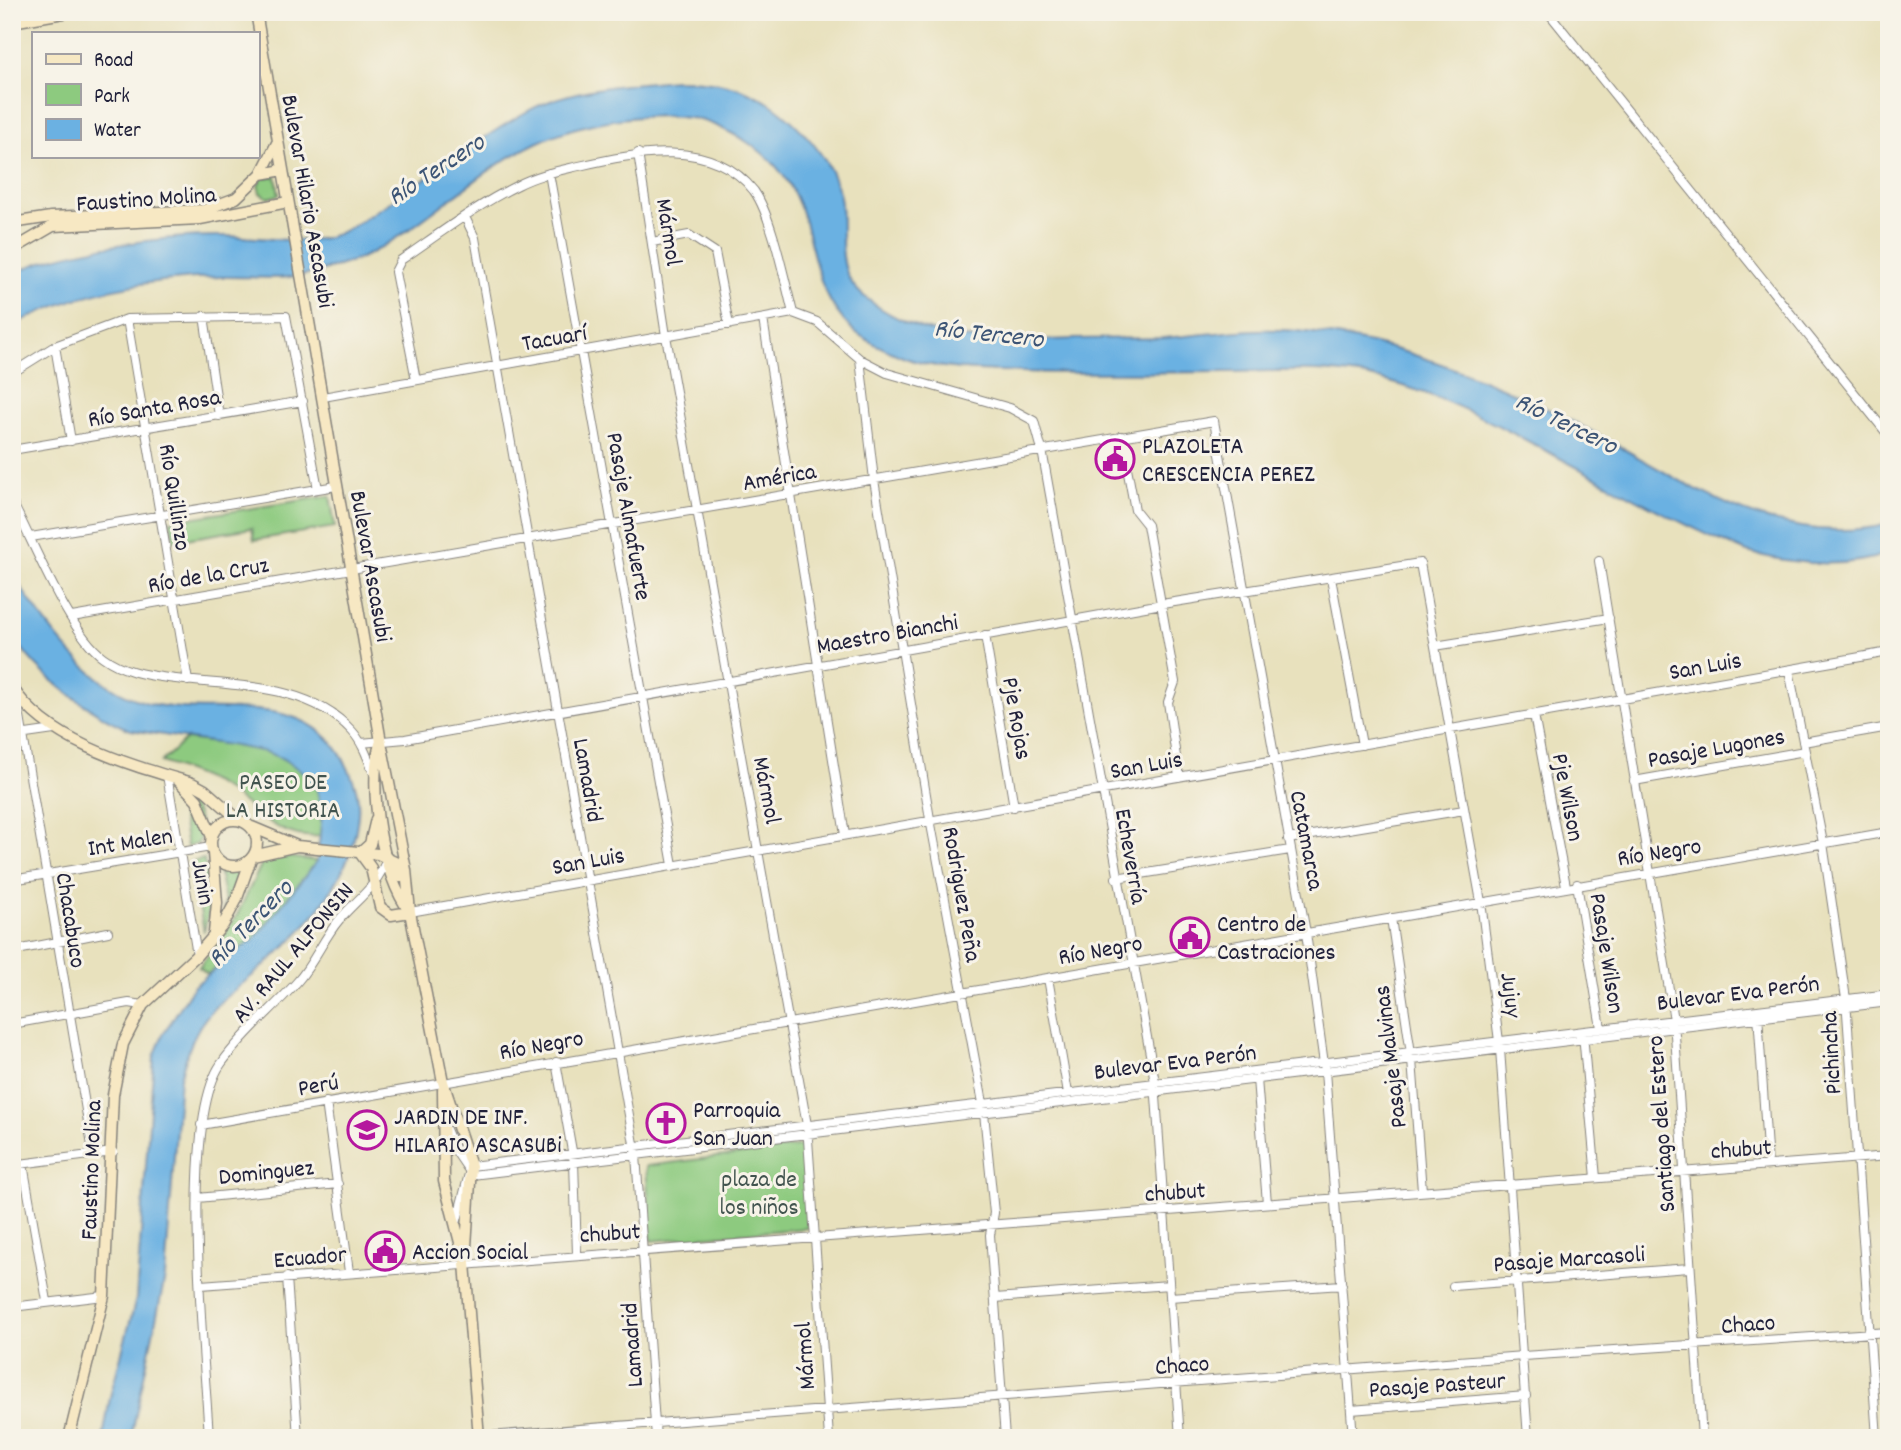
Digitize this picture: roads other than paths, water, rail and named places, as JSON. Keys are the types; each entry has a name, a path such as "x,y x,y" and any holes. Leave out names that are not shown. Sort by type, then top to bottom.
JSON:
{"street":[{"path":"12,22 69,12"},
{"name":"Bulevar Hilario Ascasubi","path":"256,12 323,397"},
{"path":"1548,12 1889,436"},
{"name":"Faustino Molina","path":"12,223 96,213 204,210 227,203 252,184 261,174 277,143"},
{"path":"416,380 395,272 397,265 465,217 519,184 549,173 638,153 661,152 695,157 726,168 745,182 760,202 793,313"},
{"name":"Mármol","path":"638,153 696,510 760,850 808,1130 829,1438"},
{"path":"261,174 282,170"},
{"name":"Pasaje Almafuerte","path":"549,173 673,865"},
{"path":"252,184 265,206"},
{"name":"Faustino Molina","path":"12,250 53,226 200,219 288,202"},
{"name":"Lamadrid","path":"465,217 475,238 635,1151 656,1438"},
{"path":"652,242 689,236 715,253 729,325"},
{"name":"Tacuarí","path":"323,397 793,313"},
{"name":"Echeverría","path":"793,313 817,323 860,359 887,373 1010,408 1034,421 1042,450 1155,1087 1180,1438"},
{"path":"12,373 23,363 55,346 127,319 204,316 219,416"},
{"name":"Bulevar Hilario Ascasubi","path":"204,316 286,316 318,489"},
{"name":"Río Quillinzo","path":"127,319 188,681"},
{"path":"763,319 845,835"},
{"path":"55,346 71,441"},
{"name":"Rodriguez Peña","path":"860,359 874,480 929,819 984,1107 993,1224 990,1235 1005,1438"},
{"name":"Bulevar Ascasubi","path":"323,397 381,742"},
{"name":"Río Santa Rosa","path":"12,450 303,401"},
{"name":"América","path":"351,570 1214,421"},
{"name":"Catamarca","path":"1214,421 1242,592 1306,933 1325,1067 1353,1438"},
{"path":"1121,436 1135,510 1147,525 1162,604 1175,682 1168,702 1179,777"},
{"path":"31,537 336,486"},
{"path":"12,502 72,617 94,649 118,667 144,675 262,688 292,696 335,716 360,743 374,774"},
{"name":"Santiago del Estero","path":"1599,561 1673,1024 1702,1438"},
{"name":"Maestro Bianchi","path":"360,743 381,742 902,649 1420,562"},
{"name":"Jujuy","path":"1420,562 1481,901 1499,1045 1528,1438"},
{"name":"Río de la Cruz","path":"72,617 351,570"},
{"path":"1331,578 1362,745"},
{"path":"1435,646 1609,618"},
{"name":"Pje Rojas","path":"985,635 1014,807"},
{"name":"San Luis","path":"410,912 1889,652"},
{"name":"Pichincha","path":"1789,670 1824,843 1846,1003 1877,1438"},
{"path":"14,690 36,717 54,730 89,747 205,790 239,820 252,827 297,846 387,858 399,865 410,892"},
{"name":"Chacabuco","path":"14,690 93,1152"},
{"name":"Pje Wilson","path":"1534,715 1566,886"},
{"name":"Pasaje Lugones","path":"1634,781 1889,727"},
{"path":"12,736 54,730"},
{"path":"381,742 374,774 378,813 387,858 398,892 410,912"},
{"path":"381,742 443,1082 471,1171 465,1263 479,1437"},
{"path":"171,776 197,800 212,846 217,903 214,936"},
{"name":"Junin","path":"171,776 180,853 197,955"},
{"path":"1288,839 1464,810"},
{"path":"360,853 370,844 378,813"},
{"path":"212,846 225,822 239,820"},
{"name":"Faustino Molina","path":"69,1438 104,1296 117,1074 127,1032 143,1005 197,955 230,915 258,841 252,827"},
{"name":"Río Negro","path":"443,1082 1889,832"},
{"path":"212,846 230,866 297,846"},
{"name":"Int Malen","path":"12,880 212,846"},
{"path":"1116,878 1290,850"},
{"path":"360,853 371,868 377,902 384,912 398,915 410,912"},
{"path":"374,886 387,858"},
{"name":"Pasaje Wilson","path":"1577,884 1601,1028"},
{"name":"AV. RAUL ALFONSIN","path":"209,1438 198,1198 201,1125 209,1090 222,1063 299,980 335,925 374,886"},
{"name":"Pasaje Malvinas","path":"1391,918 1411,1056 1422,1191"},
{"path":"12,951 108,932"},
{"path":"1048,978 1068,1093"},
{"name":"Bulevar Eva Perón","path":"1846,1003 1889,993"},
{"name":"Bulevar Eva Perón","path":"471,1171 1846,1003 1889,1002"},
{"path":"12,1024 129,1003 143,1005"},
{"path":"1758,1014 1768,1165"},
{"name":"Bulevar Eva Perón","path":"1583,1035 1601,1028 1673,1024"},
{"path":"1583,1035 1596,1178"},
{"path":"555,1062 572,1157 577,1254"},
{"name":"Bulevar Eva Perón","path":"984,1107 1068,1093 1257,1079 1325,1067"},
{"path":"1257,1079 1268,1203"},
{"path":"443,1082 444,1181 465,1263"},
{"name":"Perú","path":"201,1125 443,1082"},
{"path":"326,1102 349,1272"},
{"path":"443,1121 455,1150 471,1171"},
{"path":"12,1165 93,1152 113,1152"},
{"name":"chubut","path":"465,1263 1889,1156"},
{"path":"23,1164 47,1301"},
{"path":"456,1227 471,1171"},
{"name":"Dominguez","path":"198,1198 338,1184"},
{"name":"Ecuador","path":"201,1285 465,1263"},
{"name":"Pasaje Marcasoli","path":"1453,1286 1689,1268"},
{"path":"287,1277 298,1438"},
{"path":"995,1298 1169,1285"},
{"path":"1170,1297 1342,1285"},
{"path":"12,1307 104,1296"},
{"name":"Chaco","path":"463,1438 827,1412 1524,1356 1889,1332"},
{"name":"Pasaje Pasteur","path":"1351,1410 1526,1396"}],"water":[{"name":"Río Tercero","path":"675,80 707,81 738,88 771,105 802,131 815,146 835,180 841,207 842,250 850,280 867,299 906,322 946,335 987,340 1164,338 1232,331 1288,330 1371,343 1439,363 1540,405 1695,489 1769,519 1807,528 1847,530 1889,524 1889,553 1854,562 1818,563 1782,560 1747,552 1661,512 1464,409 1425,393 1365,376 1296,371 1022,372 948,368 905,358 878,346 853,330 834,308 822,285 801,209 789,184 771,161 731,133 690,118 652,116 611,120 572,129 536,143 494,167 394,240 366,256 342,265 286,277 193,278 139,284 62,304 12,326 12,275 31,266 115,245 176,238 224,236 302,240 332,236 358,223 414,187 488,135 543,104 579,92"},
{"path":"12,574 51,629 99,679 138,700 164,706 278,713 304,722 327,737 345,762 355,784 358,799 358,815 345,866 322,905 293,939 208,1015 189,1049 180,1077 165,1277 131,1438 103,1438 110,1397 136,1299 154,1057 163,1034 194,986 257,936 317,861 322,815 317,789 303,772 283,759 266,752 131,730 99,714 62,689 30,659 12,629"}],"place":[{"name":"PLAZOLETA CRESCENCIA PEREZ","path":"1115,459"},
{"name":"Centro de Castraciones","path":"1190,937"},
{"name":"Parroquia San Juan","path":"666,1123"},
{"name":"JARDIN DE INF. HILARIO ASCASUBi","path":"367,1130"},
{"name":"Accion Social","path":"385,1251"}],"park label":[{"name":"PASEO DE LA HISTORIA","path":"283,795"},
{"name":"plaza de los niños","path":"759,1192"}]}
